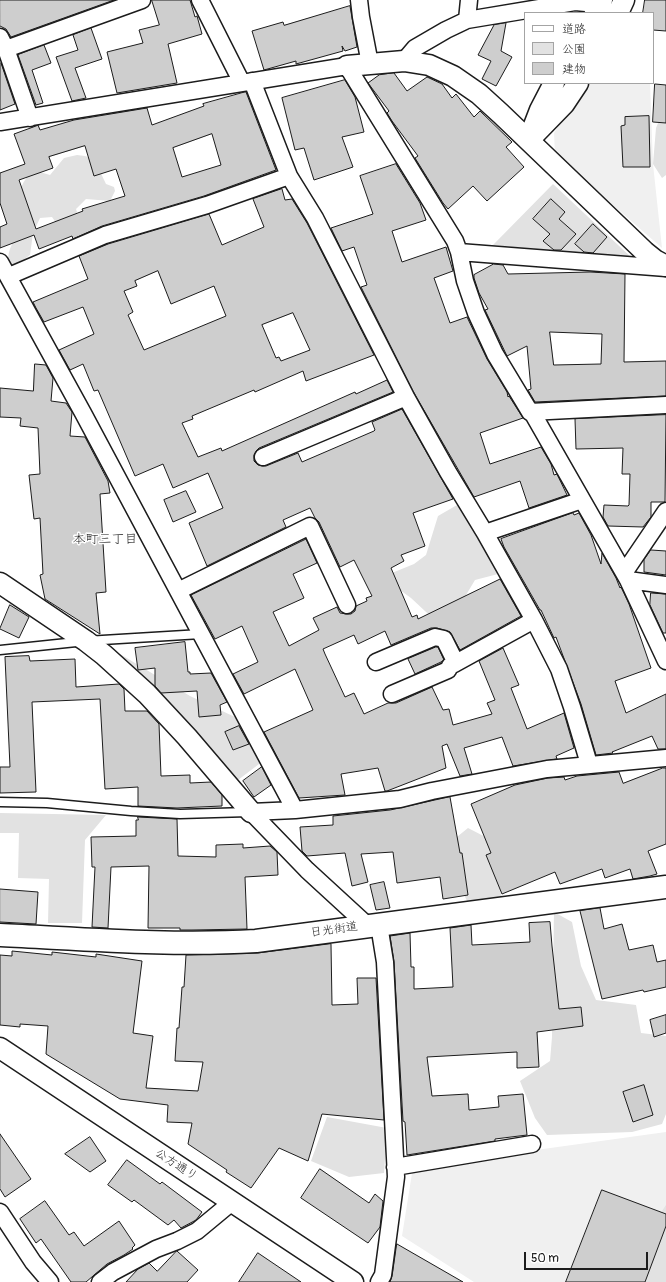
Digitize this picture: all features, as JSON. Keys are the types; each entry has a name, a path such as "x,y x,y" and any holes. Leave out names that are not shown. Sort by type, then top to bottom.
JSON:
{"main road":[{"name":"日光街道","path":"0,935 141,943 214,943 256,941 666,887"}],"street":[{"path":"30,118 3,43 142,0"},
{"path":"200,0 247,82 289,176 315,218 406,397 534,620 559,669 589,764"},
{"path":"360,0 361,17 370,64"},
{"path":"467,20 469,0"},
{"path":"618,12 624,0"},
{"path":"404,61 415,48 467,20 575,2 586,3 601,8"},
{"path":"0,122 347,66 404,61 429,65 453,76 479,94 645,252 666,267"},
{"path":"347,66 455,241 459,252 465,281 476,314 495,354 530,412 533,414 626,577 666,661"},
{"path":"529,140 540,110 553,84"},
{"path":"529,140 564,104 577,84"},
{"path":"9,276 105,235 207,205 289,176"},
{"path":"459,252 666,267"},
{"path":"0,262 9,276 295,810"},
{"path":"263,457 406,397"},
{"path":"530,412 666,405"},
{"path":"485,533 582,500"},
{"path":"626,577 666,511"},
{"path":"178,591 310,526 347,605"},
{"path":"626,577 666,584"},
{"path":"0,583 86,641 104,655 147,694 187,737 251,812 307,870 374,925 385,962 396,1177 383,1275 379,1282"},
{"path":"392,694 448,670 450,666 534,620"},
{"path":"376,662 434,637 444,639 456,663"},
{"path":"251,812 295,810 400,799 432,791 546,769 666,758"},
{"name":"公方通り","path":"0,1048 353,1282"},
{"path":"395,1167 532,1144"},
{"path":"100,1282 113,1272 156,1249 197,1231 232,1202"},
{"path":"0,1212 33,1262 50,1282"}],"lane":[{"path":"0,650 86,641 201,634"},
{"path":"0,802 47,803 180,814 251,812"}],"shaded area":[{"path":"585,84 650,84 653,164 662,248 555,154 554,133"},
{"path":"666,1132 666,1242 646,1282 474,1282 402,1236 413,1167"}],"green space":[{"path":"666,104 666,175 662,178 653,164 656,128"},
{"path":"77,155 94,159 106,184 114,187 115,191 110,201 86,199 76,209 81,224 61,230 52,217 40,218 33,233 30,255 15,266 11,266 9,253 11,246 28,217 30,210 23,204 20,198 22,185 33,170 50,175 64,158"},
{"path":"553,184 633,259 493,245"},
{"path":"457,505 482,515 499,546 498,574 475,580 454,615 440,625 411,598 382,577 414,564 426,555 438,516"},
{"path":"115,651 190,696 235,717 263,761 238,780"},
{"path":"0,813 106,815 85,840 82,923 48,923 49,879 18,878 19,833 0,833"},
{"path":"468,828 499,844 492,856 502,898 468,903 442,849"},
{"path":"554,912 572,922 581,966 596,1000 636,1005 641,1033 666,1036 666,1114 662,1124 632,1132 547,1135 535,1118 520,1081 550,1061 552,1037"},
{"path":"327,1117 387,1128 384,1173 349,1177 311,1161"},
{"path":"666,1205 666,1282 622,1282 652,1226"}],"building":[{"path":"0,0 114,0 11,37 6,29 0,26"},
{"path":"152,0 190,0 195,17 197,16 202,34 168,44 177,83 117,93 107,52 143,43 139,30 159,25"},
{"path":"645,0 666,0 666,31 654,30 654,12 643,12"},
{"path":"350,6 357,47 345,51 342,46 343,51 296,64 296,61 264,70 252,31 283,22 284,25"},
{"path":"506,23 501,51 512,57 496,86 482,79 491,61 478,55 494,25"},
{"path":"91,28 102,59 75,68 86,98 72,101 56,57 78,50 73,35"},
{"path":"44,45 51,63 32,70 43,103 36,105 18,55"},
{"path":"1,63 15,104 0,110 0,64"},
{"path":"394,73 407,91 427,77 442,84 452,98 456,94 474,117 480,111 512,142 506,147 524,167 487,201 473,186 448,209 415,158 418,156 392,121 387,113 389,111 368,83 379,75"},
{"path":"345,80 355,97 364,132 342,137 353,167 314,180 304,148 295,150 282,98"},
{"path":"655,84 666,85 666,123 653,122"},
{"path":"246,92 276,170 204,196 102,226 73,239 72,236 39,249 34,235 0,248 0,227 7,224 0,203 0,173 25,164 14,134 38,125 40,130 74,120 147,108 152,125 204,106 203,104","holes":["212,134 221,165 182,177 173,148","85,146 94,176 116,169 125,196 82,209 83,211 36,229 19,180 53,168 49,157"]},
{"path":"649,116 650,167 623,167 621,126 625,125 625,117"},
{"path":"396,164 420,203 426,220 392,231 402,262 446,247 453,271 434,278 450,323 467,317 487,359 507,392 508,397 509,396 523,418 480,433 490,464 541,447 551,464 554,475 557,474 567,495 529,508 520,481 474,497 414,393 361,287 367,285 354,247 342,251 331,228 373,214 360,176"},
{"path":"282,189 285,200 292,199 307,223 374,355 306,381 303,371 255,392 254,390 192,416 193,419 182,423 198,457 221,448 222,451 355,392 356,394 387,380 393,392 259,448 254,455 254,461 258,465 266,466 298,453 302,462 374,431 372,422 402,409 453,499 413,513 425,546 401,555 404,561 391,568 412,617 417,615 418,619 500,579 521,616 460,650 450,632 437,628 431,628 391,645 385,631 358,644 354,635 323,649 325,654 345,697 354,693 364,714 388,703 396,703 432,687 443,710 449,709 453,725 492,714 487,703 495,700 479,661 503,648 519,685 511,688 527,729 564,713 574,748 556,756 557,759 513,766 502,737 464,748 472,774 460,776 447,744 442,746 446,768 387,791 385,791 378,768 341,774 345,795 299,798 264,732 313,710 295,669 244,694 233,674 258,662 242,626 215,639 191,595 306,539 317,563 293,574 304,598 273,612 289,646 319,630 313,618 337,607 340,613 351,614 355,611 356,606 367,601 366,598 372,596 354,560 340,567 319,522 315,518 310,508 283,520 286,527 207,566 189,523 223,508 208,473 173,488 163,464 135,476 98,390 94,391 83,364 70,370 59,350 94,334 83,307 44,322 33,302 88,279 79,256 108,244 209,214 222,245 264,227 253,199","holes":["158,271 171,304 214,286 226,316 144,350 128,315 133,312 124,291 137,286 135,281","293,313 310,350 281,361 279,357 276,358 262,325"]},
{"path":"551,199 565,212 559,219 576,234 561,250 554,250 543,241 550,234 533,219"},
{"path":"593,224 607,237 593,253 584,252 575,244"},
{"path":"494,264 503,265 508,274 590,272 625,274 624,362 666,361 666,396 535,402 528,390 531,389 527,346 507,356 485,310 488,309 479,293 474,275","holes":["550,332 602,334 601,364 554,365"]},
{"path":"35,364 46,365 53,378 51,401 66,403 72,412 70,436 85,437 108,481 110,493 100,494 106,592 96,593 100,634 45,599 40,575 43,574 40,518 34,519 29,475 40,474 38,428 20,426 21,418 0,417 0,388 33,391"},
{"path":"666,415 665,502 651,502 651,517 643,527 608,526 603,517 604,505 629,505 630,474 622,474 623,448 576,449 575,419"},
{"path":"186,491 196,512 173,522 164,500"},
{"path":"573,513 574,515 579,513 591,535 601,564 602,553 620,588 621,587 629,604 651,668 615,681 626,713 666,694 666,749 658,749 652,736 612,752 613,753 596,755 581,704 556,637 554,638 541,610 504,547 501,539"},
{"path":"651,550 666,551 666,575 644,572 644,560"},
{"path":"651,593 666,594 666,633 663,633 650,605"},
{"path":"10,605 29,617 19,638 0,629"},
{"path":"185,642 188,672 190,672 190,674 211,673 227,702 220,705 221,715 199,717 197,691 161,693 155,686 155,668 138,670 135,648"},
{"path":"438,647 444,660 415,674 408,659"},
{"path":"29,656 30,661 75,659 76,687 119,684 124,689 125,711 147,711 159,724 161,776 190,775 190,783 211,782 222,795 222,806 177,808 138,806 138,787 105,789 100,699 32,702 36,792 0,793 0,767 10,767 5,657"},
{"path":"239,726 249,744 233,750 225,732"},
{"path":"262,767 271,785 254,797 243,781"},
{"path":"666,768 666,844 648,851 657,874 633,879 630,869 605,878 602,869 560,884 555,872 502,894 486,855 491,853 471,804 515,785 548,778 564,777 565,780 577,776 619,772 623,783"},
{"path":"450,797 460,853 462,853 468,895 443,899 440,877 397,883 393,852 361,854 368,882 352,886 345,853 307,856 302,851 300,827 333,825 333,816 390,810"},
{"path":"138,817 177,819 178,856 216,857 216,845 243,844 243,848 270,846 277,852 278,875 245,877 247,929 180,930 180,928 148,928 149,866 111,867 108,928 92,927 95,867 92,867 91,837 136,836 136,820 138,820"},
{"path":"384,882 390,908 376,910 370,885"},
{"path":"0,889 38,892 36,924 0,922"},
{"path":"600,908 604,929 622,924 629,950 653,945 657,962 666,960 666,987 644,992 643,990 602,999 580,911"},
{"path":"550,922 559,1009 581,1007 583,1026 537,1032 539,1067 517,1068 517,1052 427,1057 432,1096 468,1094 469,1110 499,1107 498,1096 523,1094 527,1135 495,1139 495,1141 407,1155 405,1122 403,1121 394,962 390,936 410,933 411,967 414,967 414,989 453,987 450,928 471,925 472,945 530,942 529,923"},
{"path":"331,944 332,1005 358,1004 357,978 376,978 384,1120 322,1114 308,1161 279,1148 251,1188 188,1144 192,1123 167,1122 168,1105 120,1099 46,1054 48,1026 20,1024 20,1027 0,1025 0,955 12,956 12,951 52,955 52,952 96,957 96,954 142,961 133,1033 153,1036 146,1088 198,1091 203,1062 175,1061 177,1028 179,1028 186,955 257,953"},
{"path":"666,1015 666,1033 654,1037 650,1020"},
{"path":"644,1085 653,1115 633,1122 623,1092"},
{"path":"0,1134 31,1179 5,1197 0,1189"},
{"path":"90,1137 106,1161 90,1172 65,1154"},
{"path":"127,1160 160,1184 162,1182 202,1212 196,1220 181,1228 174,1220 168,1225 134,1200 132,1202 108,1185"},
{"path":"320,1169 369,1203 375,1194 383,1201 380,1227 368,1243 301,1198"},
{"path":"602,1190 666,1214 666,1226 645,1282 566,1282"},
{"path":"45,1201 69,1235 74,1232 84,1246 119,1221 135,1245 132,1248 133,1249 107,1264 86,1282 71,1282 41,1239 36,1243 20,1219"},
{"path":"397,1244 463,1282 390,1282"},
{"path":"177,1251 198,1270 187,1282 126,1282 138,1269 149,1263 157,1271"},
{"path":"258,1253 301,1282 239,1282"}],"district":[{"name":"本町三丁目","path":"105,540"}]}
